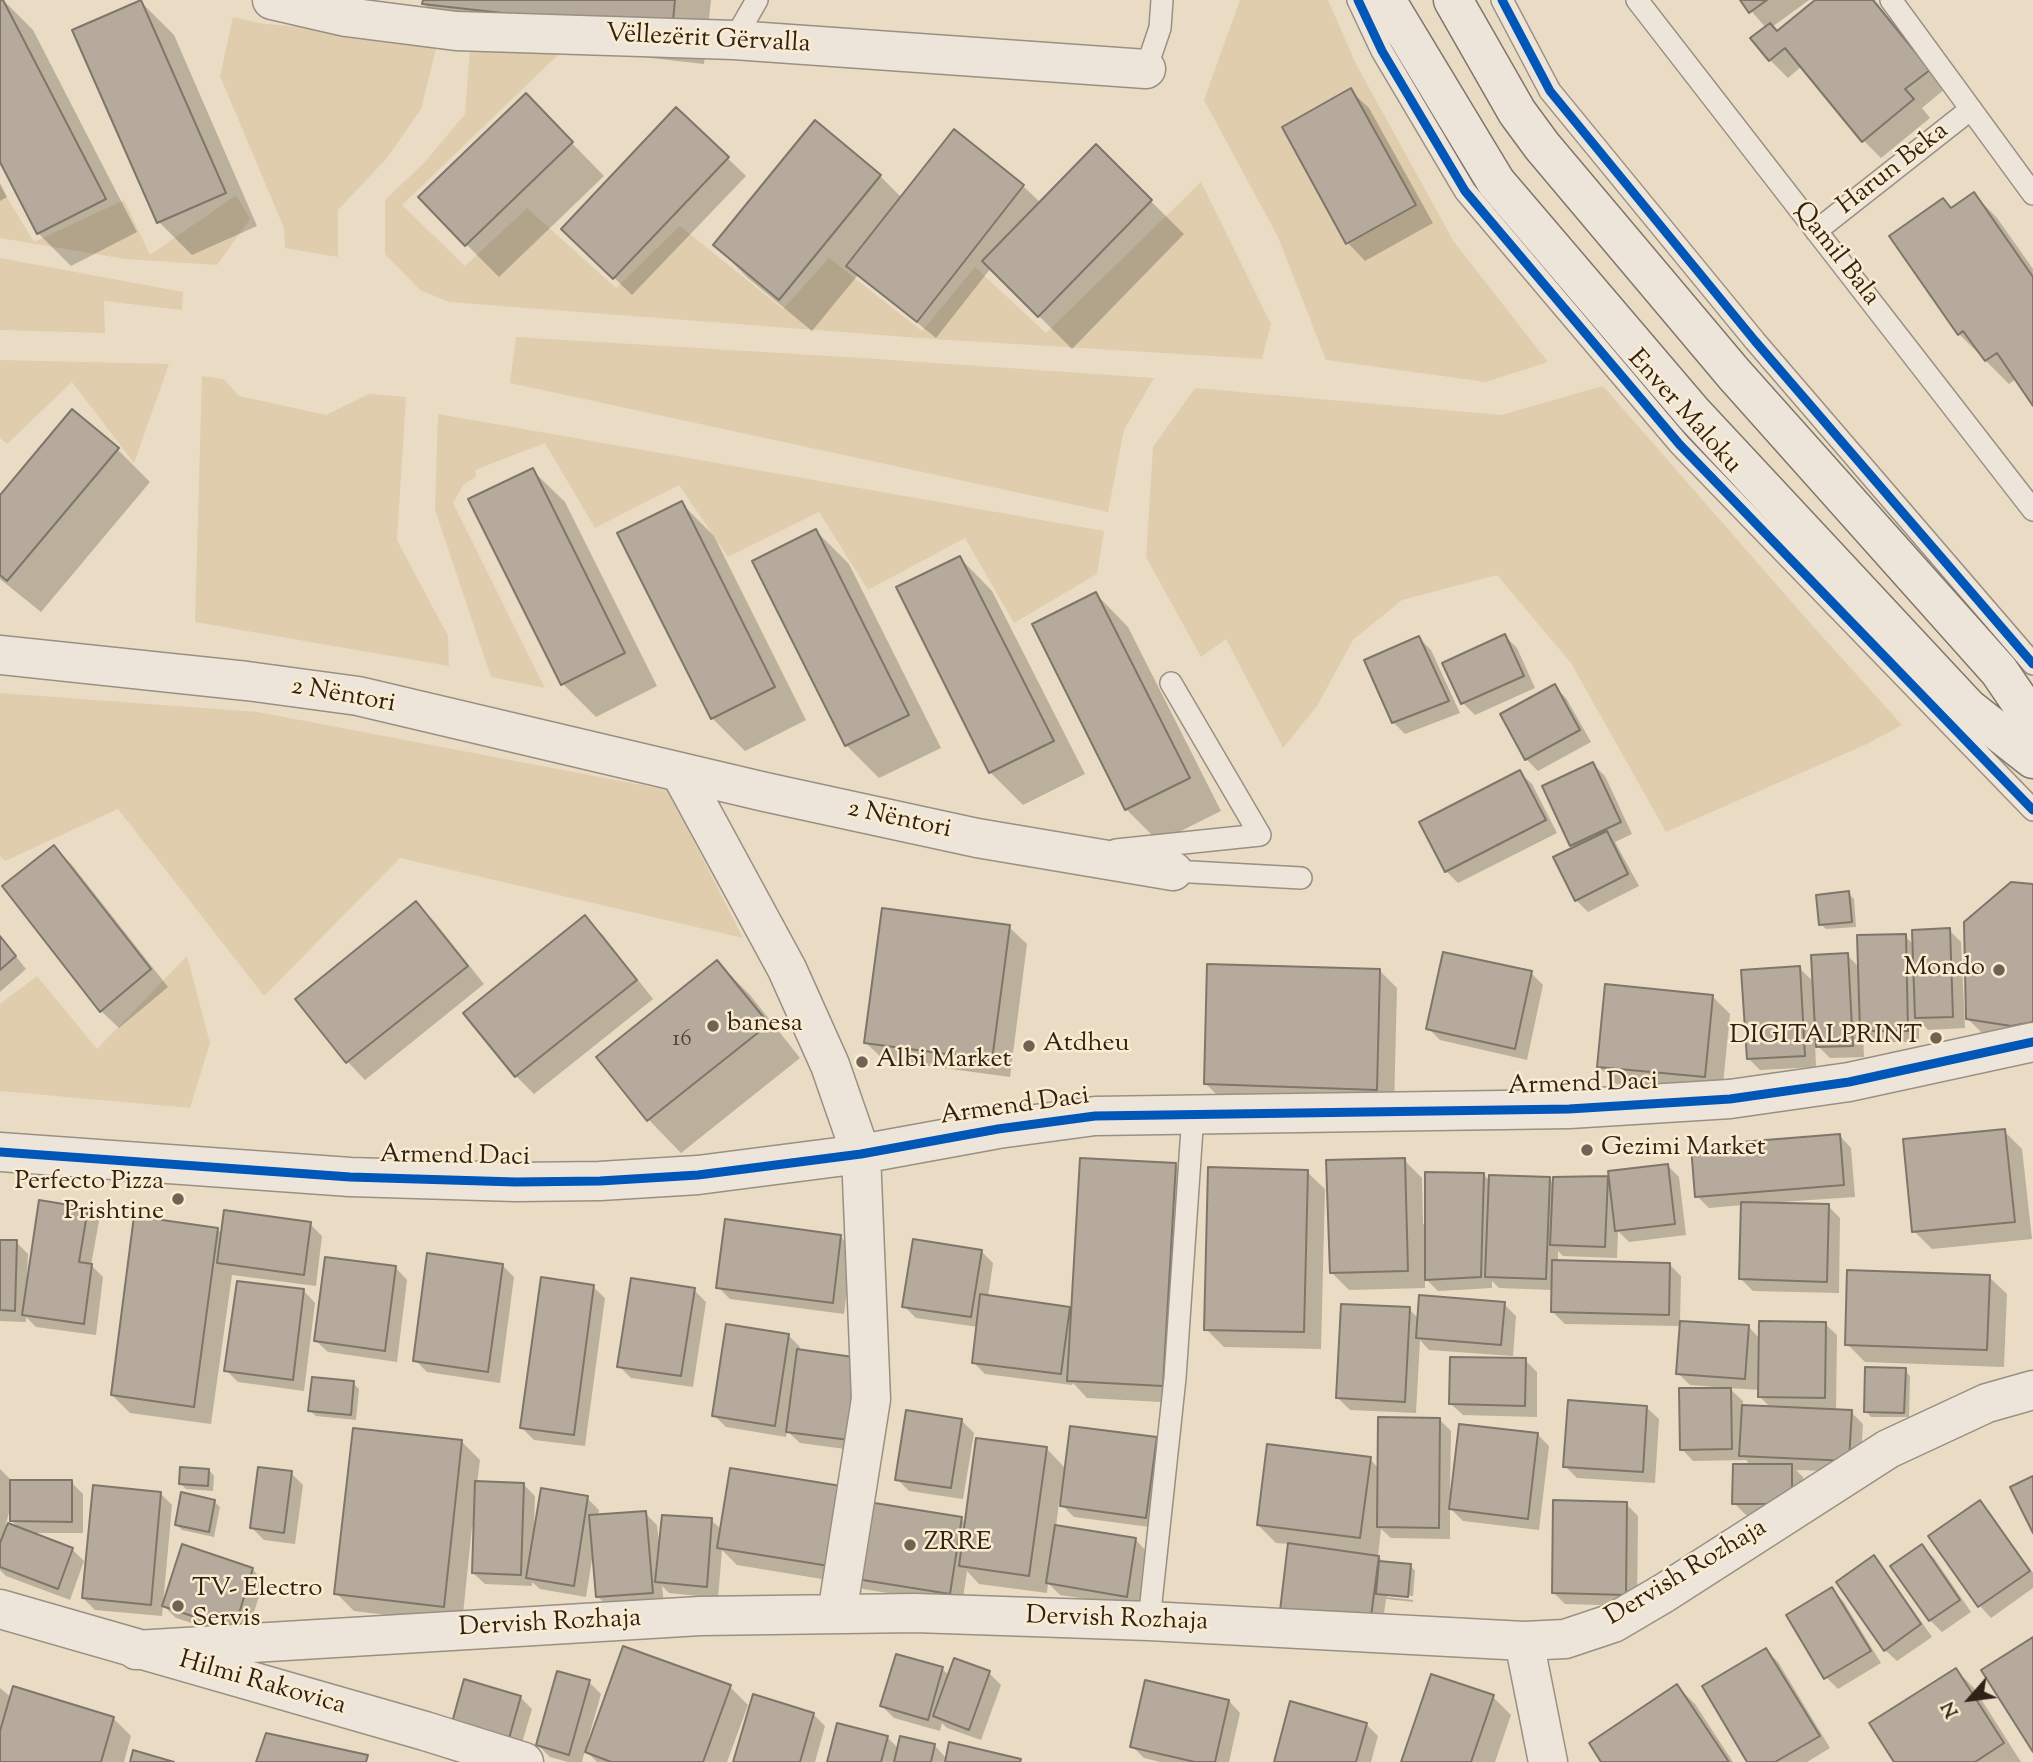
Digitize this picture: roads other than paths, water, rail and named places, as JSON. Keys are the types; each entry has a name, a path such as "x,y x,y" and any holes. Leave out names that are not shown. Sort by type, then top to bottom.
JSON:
{"street":[{"name":"Vëllezërit Gërvalla","path":"272,0 346,17 456,31 734,40 1146,69"},
{"name":"Enver Maloku","path":"1386,0 1496,182 1693,414 1968,708 2033,759"},
{"path":"1453,0 1517,112 1542,146 1734,374 1999,671 2033,721"},
{"name":"2 Nëntori","path":"0,654 358,696 977,838 1173,871"},
{"path":"680,772 787,969 830,1065 861,1154 871,1399 837,1614"},
{"name":"Armend Daci","path":"0,1152 351,1177 516,1182 600,1181 698,1175 861,1154 998,1129 1095,1116 1569,1109 1730,1099 1849,1082 2033,1042"},
{"name":"Dervish Rozhaja","path":"136,1650 700,1616 915,1613 1149,1621 1524,1642 1565,1639 1613,1622 1664,1593 1888,1449 1987,1404 2033,1390"},
{"name":"Hilmi Rakovica","path":"0,1609 524,1762"},
{"path":"1524,1642 1548,1762"}],"lane":[{"path":"734,40 757,0"},
{"path":"1146,69 1160,28 1163,0"},
{"name":"Enver Maloku","path":"1358,0 1382,51 1465,191 1680,445 2033,810"},
{"path":"1502,0 1550,90 1755,341 2033,664"},
{"name":"Qamil Bala","path":"1637,0 2033,510"},
{"path":"1891,0 2033,194"},
{"name":"Harun Beka","path":"1816,231 1971,110"},
{"name":"2 Nëntori","path":"1079,854 1260,835 1171,683"},
{"path":"1173,871 1301,878"},
{"path":"1149,1621 1175,1378 1193,1114"}],"place":[{"name":"Mondo","path":"1999,970"},
{"name":"banesa","path":"713,1026"},
{"name":"DIGITALPRINT","path":"1936,1038"},
{"name":"Atdheu","path":"1029,1046"},
{"name":"Albi Market","path":"862,1062"},
{"name":"Gezimi Market","path":"1587,1150"},
{"name":"Perfecto Pizza Prishtine","path":"178,1199"},
{"name":"ZRRE","path":"910,1545"},
{"name":"TV- Electro Servis","path":"178,1606"}]}
